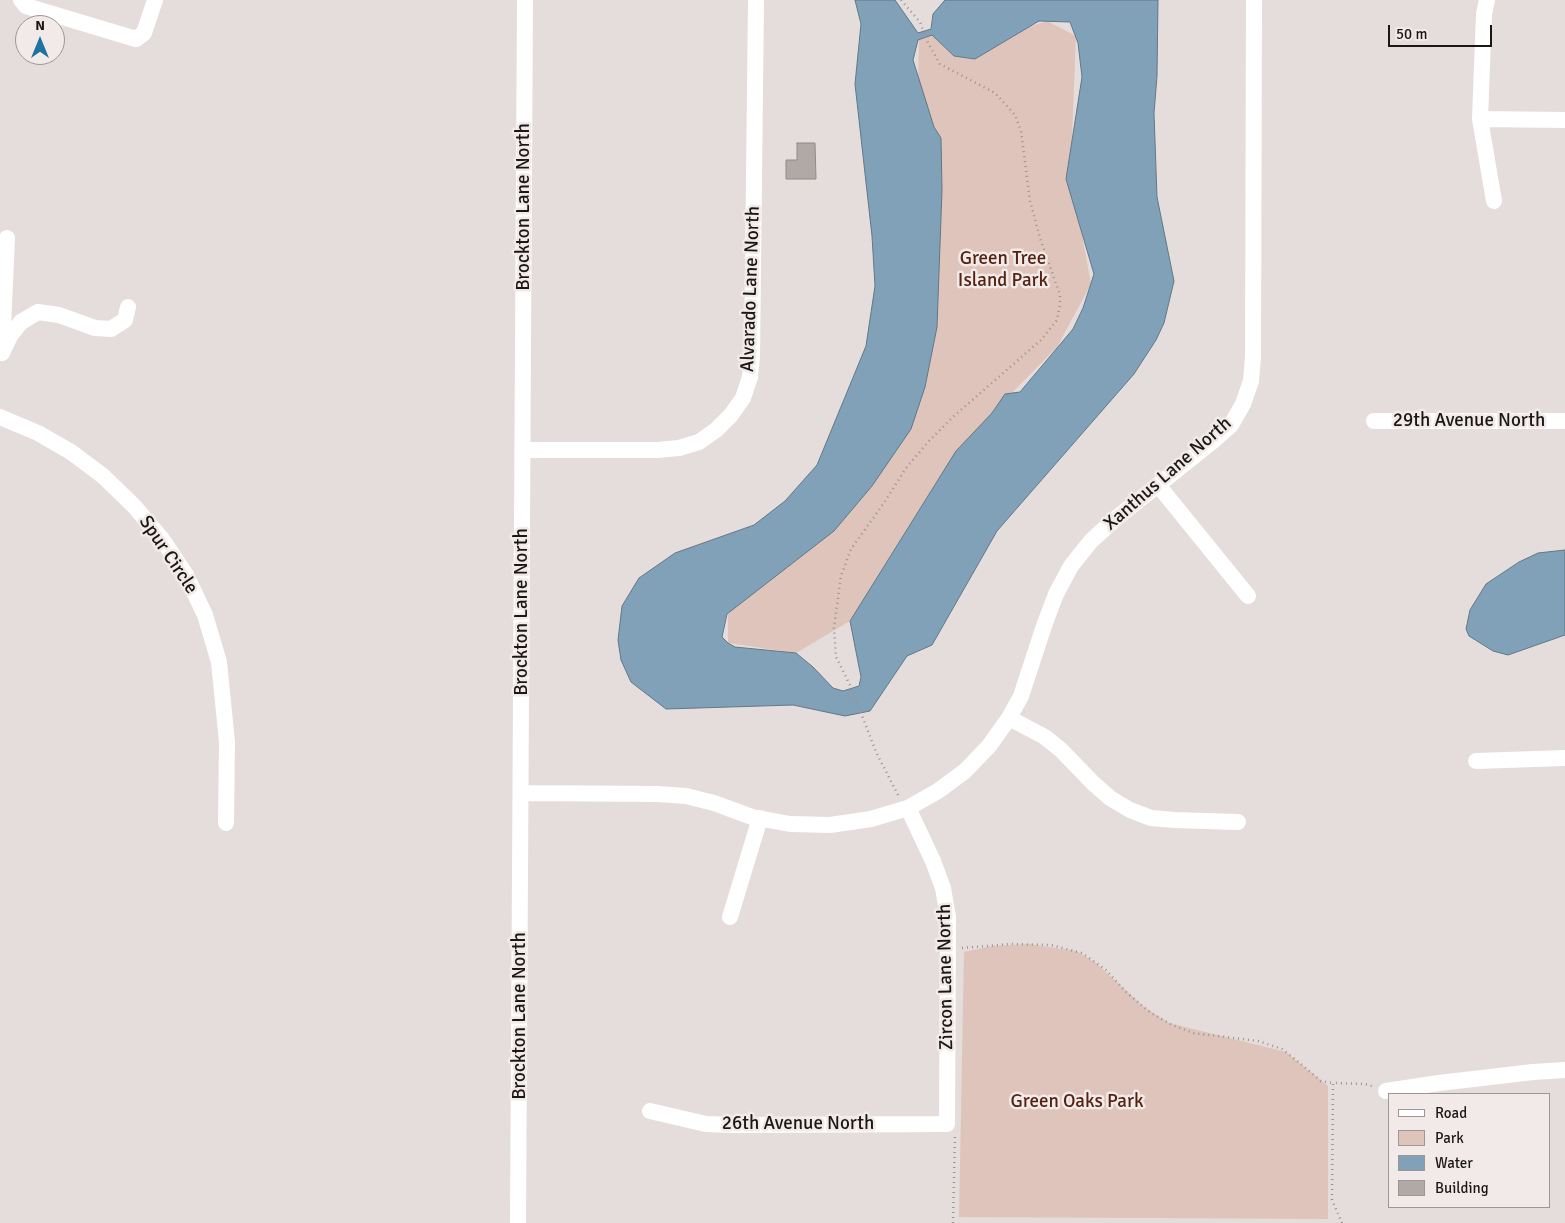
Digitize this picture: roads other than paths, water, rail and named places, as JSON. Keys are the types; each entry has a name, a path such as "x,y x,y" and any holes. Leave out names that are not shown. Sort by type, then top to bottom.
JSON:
{"street":[{"path":"21,0 26,6 136,39 144,33 155,0"},
{"name":"Brockton Lane North","path":"518,1223 525,0"},
{"name":"Alvarado Lane North","path":"523,450 657,450 679,448 699,442 716,430 732,415 743,398 750,377 752,357 756,0"},
{"name":"Xanthus Lane North","path":"521,793 686,796 714,803 752,817 790,824 830,825 870,819 903,802 938,791 965,771 988,746 1009,718 1021,696 1056,594 1071,566 1091,541 1114,520 1230,425 1243,404 1251,381 1253,357 1254,0"},
{"path":"1487,0 1484,14 1480,119 1494,201"},
{"path":"1480,119 1565,120"},
{"path":"1,358 7,238"},
{"path":"1,358 10,336 21,322 38,312 59,315 95,328 111,329 125,320 128,307"},
{"name":"Spur Circle","path":"0,417 38,433 71,452 103,476 134,506 162,539 186,575 205,615 219,662 227,742 226,823"},
{"name":"29th Avenue North","path":"1374,421 1565,421"},
{"path":"1158,485 1248,596"},
{"path":"1009,718 1045,737 1110,798 1130,810 1152,818 1238,822"},
{"path":"1476,761 1565,758"},
{"name":"Zircon Lane North","path":"903,802 933,861 943,888 948,917 947,1124"},
{"path":"730,917 760,818"},
{"path":"1386,1091 1533,1072 1565,1070"},
{"name":"26th Avenue North","path":"650,1111 706,1124 947,1124"}],"water":[{"path":"855,0 895,0 918,33 931,29 933,14 945,0 1158,0 1157,76 1154,113 1157,197 1174,281 1164,323 1156,340 1134,374 997,531 932,645 907,656 870,711 845,716 793,705 666,709 631,682 621,660 618,640 622,606 639,578 675,553 754,525 785,501 817,465 866,346 875,286 872,236 855,84 861,24","holes":["1039,21 1070,22 1078,43 1082,77 1066,179 1094,274 1083,308 1073,329 1020,392 1005,394 992,413 956,451 850,621 861,677 859,686 843,691 833,688 813,667 796,653 735,647 722,637 727,614 834,531 872,486 911,429 925,387 937,327 942,190 941,138 934,127 913,60 918,40 932,35 954,56 975,59"]},
{"path":"1565,550 1565,635 1508,655 1493,651 1469,636 1466,629 1470,610 1486,584 1519,562 1538,553"}],"park label":[{"name":"Green Tree Island Park","path":"1003,270"},
{"name":"Green Oaks Park","path":"1077,1102"}]}
